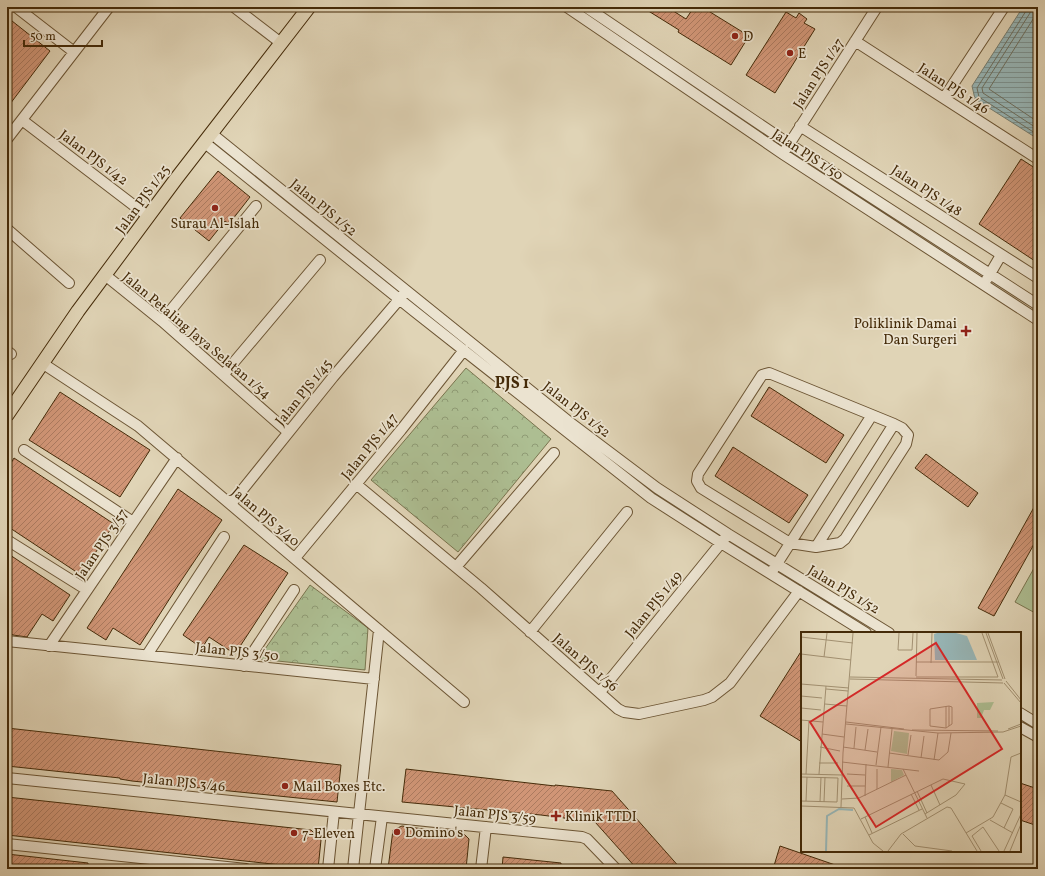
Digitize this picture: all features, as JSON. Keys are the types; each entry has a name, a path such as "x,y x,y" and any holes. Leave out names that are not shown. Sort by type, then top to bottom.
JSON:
{"main road":[{"name":"Jalan PJS 1/25","path":"7,415 105,275 309,7"}],"street":[{"path":"16,7 74,52"},
{"path":"7,139 109,7"},
{"path":"234,7 281,43"},
{"name":"Jalan PJS 1/50","path":"567,7 782,154 1038,320"},
{"name":"Jalan PJS 1/50","path":"586,7 789,144 1038,305"},
{"name":"Jalan PJS 1/27","path":"782,154 877,7"},
{"path":"944,98 1004,7"},
{"name":"Jalan PJS 1/46","path":"855,41 1038,159"},
{"name":"Jalan PJS 1/42","path":"22,120 149,217"},
{"name":"Jalan PJS 1/48","path":"800,126 1038,278"},
{"name":"Jalan PJS 1/52","path":"208,139 407,291 568,421 657,488 728,534 887,632"},
{"name":"Jalan PJS 1/52","path":"208,139 400,299 650,498 864,632"},
{"path":"162,321 256,206"},
{"path":"7,229 68,283"},
{"path":"983,284 1002,255"},
{"path":"224,374 320,260"},
{"name":"Jalan Petaling Jaya Selatan 1/54","path":"105,275 224,374 288,432"},
{"name":"Jalan PJS 1/45","path":"231,504 333,377 407,291"},
{"path":"414,310 421,302"},
{"name":"Jalan PJS 1/47","path":"295,558 464,350"},
{"name":"Jalan PJS 3/40","path":"42,363 138,426 464,702"},
{"path":"768,373 894,424 902,428 908,435 906,444 845,539 840,543 816,547 790,543 701,488 697,481 698,474 762,375 768,373"},
{"path":"771,574 872,415"},
{"path":"816,547 894,424"},
{"path":"24,450 133,522"},
{"path":"456,567 554,453"},
{"name":"Jalan PJS 3/57","path":"49,646 177,458"},
{"name":"Jalan PJS 1/56","path":"356,484 456,567 620,710 639,714 712,697 730,683 799,591"},
{"path":"650,498 657,488"},
{"path":"530,632 628,512"},
{"name":"Jalan PJS 1/49","path":"600,692 728,534"},
{"path":"147,655 224,537"},
{"path":"7,540 87,590"},
{"path":"244,666 294,590"},
{"path":"353,869 378,630"},
{"name":"Jalan PJS 3/50","path":"7,641 374,679"},
{"path":"1021,714 1038,724"},
{"path":"1021,728 1038,737"},
{"name":"Jalan PJS 3/46","path":"7,778 359,814"},
{"path":"328,869 334,812"},
{"name":"Jalan PJS 3/59","path":"359,814 582,837 587,839 616,869"},
{"path":"375,869 382,817"},
{"path":"481,869 486,828"},
{"path":"7,844 246,869"}],"green space":[{"path":"466,368 551,439 458,552 371,480"},
{"path":"1038,561 1038,613 1037,614 1015,602"},
{"path":"310,585 368,628 365,670 258,659"}],"water":[{"path":"1023,7 1038,7 1038,139 975,99 972,86"}],"building":[{"name":"D","path":"642,7 667,7 686,19 694,7 702,7 749,36 731,65 678,32 679,30"},
{"name":"E","path":"786,12 796,18 799,13 807,19 804,23 815,29 775,93 746,75"},
{"path":"7,17 50,51 7,108"},
{"path":"1021,159 1038,170 1038,263 979,224"},
{"name":"Surau Al-Islah","path":"218,171 250,197 229,224 225,221 209,241 180,218"},
{"path":"769,387 844,435 826,463 751,416"},
{"path":"60,392 150,450 120,497 29,440"},
{"path":"733,447 808,495 789,523 715,476"},
{"path":"926,454 978,493 968,507 915,468"},
{"path":"14,458 114,524 81,575 7,526 7,469"},
{"path":"178,489 222,520 140,645 113,628 106,640 87,628"},
{"path":"1038,500 1038,537 994,616 978,608"},
{"path":"244,545 288,573 235,654 209,637 202,648 183,635"},
{"path":"7,553 70,595 53,621 42,614 27,637 13,635 7,631"},
{"path":"801,652 801,741 760,716"},
{"path":"7,728 341,765 337,802 132,781 120,778 7,766"},
{"path":"406,769 612,791 681,869 637,869 595,822 541,815 402,802"},
{"path":"1021,783 1038,789 1038,826 1021,820"},
{"path":"7,797 311,830 321,840 318,869 7,835"},
{"path":"402,826 437,831 437,829 462,832 469,839 466,869 388,869 393,830"},
{"path":"780,846 844,868 844,869 773,869"},
{"path":"7,854 88,863 88,869 7,869"},
{"path":"503,857 561,863 561,869 502,869"}],"place":[{"name":"D","path":"735,36"},
{"name":"E","path":"790,53"},
{"name":"Surau Al-Islah","path":"215,208"},
{"name":"Poliklinik Damai Dan Surgeri","path":"966,331"},
{"name":"Mail Boxes Etc.","path":"285,786"},
{"name":"Klinik TTDI","path":"556,816"},
{"name":"Domino's","path":"397,832"},
{"name":"7-Eleven","path":"294,833"}],"district":[{"name":"PJS 1","path":"512,382"}]}
